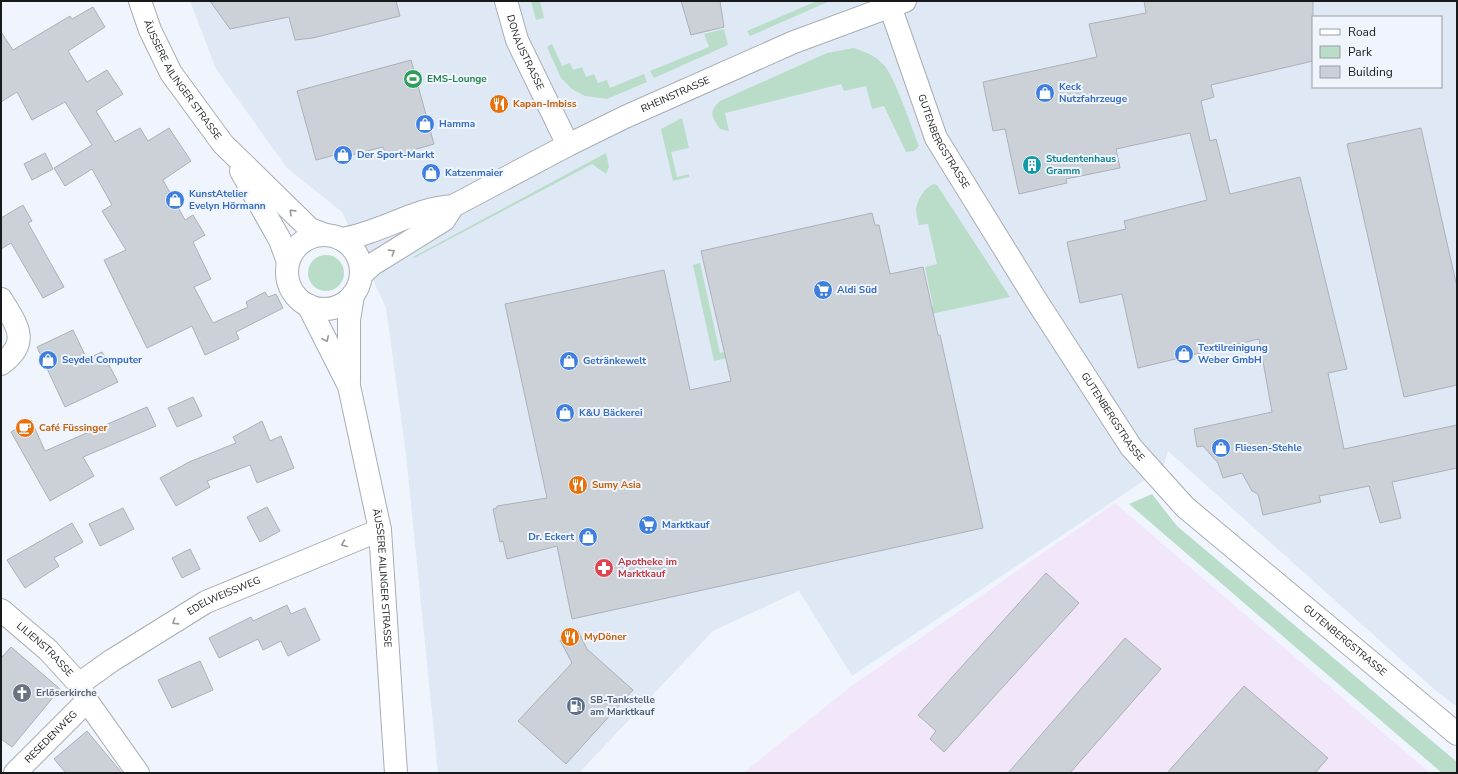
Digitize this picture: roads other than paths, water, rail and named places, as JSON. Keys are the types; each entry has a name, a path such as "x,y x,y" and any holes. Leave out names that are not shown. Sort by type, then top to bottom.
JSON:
{"street":[{"name":"ÄUSSERE AILINGER STRASSE","path":"140,1 150,30 171,73 232,154"},
{"name":"DONAUSTRASSE","path":"506,1 517,40 568,145"},
{"name":"RHEINSTRASSE","path":"333,237 372,232 436,207 453,206 568,145 625,117 794,42 897,3"},
{"name":"GUTENBERGSTRASSE","path":"897,3 936,138 1036,300 1131,447 1185,507 1457,734"},
{"path":"232,154 310,229 333,237 352,247 358,255 361,265 357,285 345,303 334,308 322,309 308,305 292,292 288,280 288,262 280,240 232,154"},
{"name":"RHEINSTRASSE","path":"357,285 373,264 444,220 453,206"},
{"path":"288,262 295,249 301,242 310,237 333,237"},
{"name":"ÄUSSERE AILINGER STRASSE","path":"357,285 349,320 349,386 380,530 396,773"},
{"path":"1,299 18,327 20,342 6,360"},
{"name":"ÄUSSERE AILINGER STRASSE","path":"308,305 349,386"},
{"name":"EDELWEISSWEG","path":"83,692 111,661 206,602 380,530"},
{"name":"LILIENSTRASSE","path":"1,610 48,650 83,692 138,773"},
{"name":"RESEDENWEG","path":"15,773 83,692"}],"place":[{"name":"EMS-Lounge","path":"413,79"},
{"name":"Keck Nutzfahrzeuge","path":"1045,93"},
{"name":"Kapan-Imbiss","path":"499,104"},
{"name":"Hamma","path":"425,124"},
{"name":"Der Sport-Markt","path":"343,155"},
{"name":"Studentenhaus Gramm","path":"1032,165"},
{"name":"Katzenmaier","path":"431,173"},
{"name":"KunstAtelier Evelyn Hörmann","path":"175,200"},
{"name":"Aldi Süd","path":"823,290"},
{"name":"Textilreinigung Weber GmbH","path":"1184,354"},
{"name":"Seydel Computer","path":"48,360"},
{"name":"Getränkewelt","path":"569,361"},
{"name":"K&U Bäckerei","path":"565,413"},
{"name":"Café Füssinger","path":"25,428"},
{"name":"Fliesen-Stehle","path":"1221,448"},
{"name":"Sumy Asia","path":"578,485"},
{"name":"Marktkauf","path":"648,525"},
{"name":"Dr. Eckert","path":"588,537"},
{"name":"Apotheke im Marktkauf","path":"604,568"},
{"name":"MyDöner","path":"570,637"},
{"name":"Erlöserkirche","path":"22,693"},
{"name":"SB-Tankstelle am Marktkauf","path":"576,706"}]}
